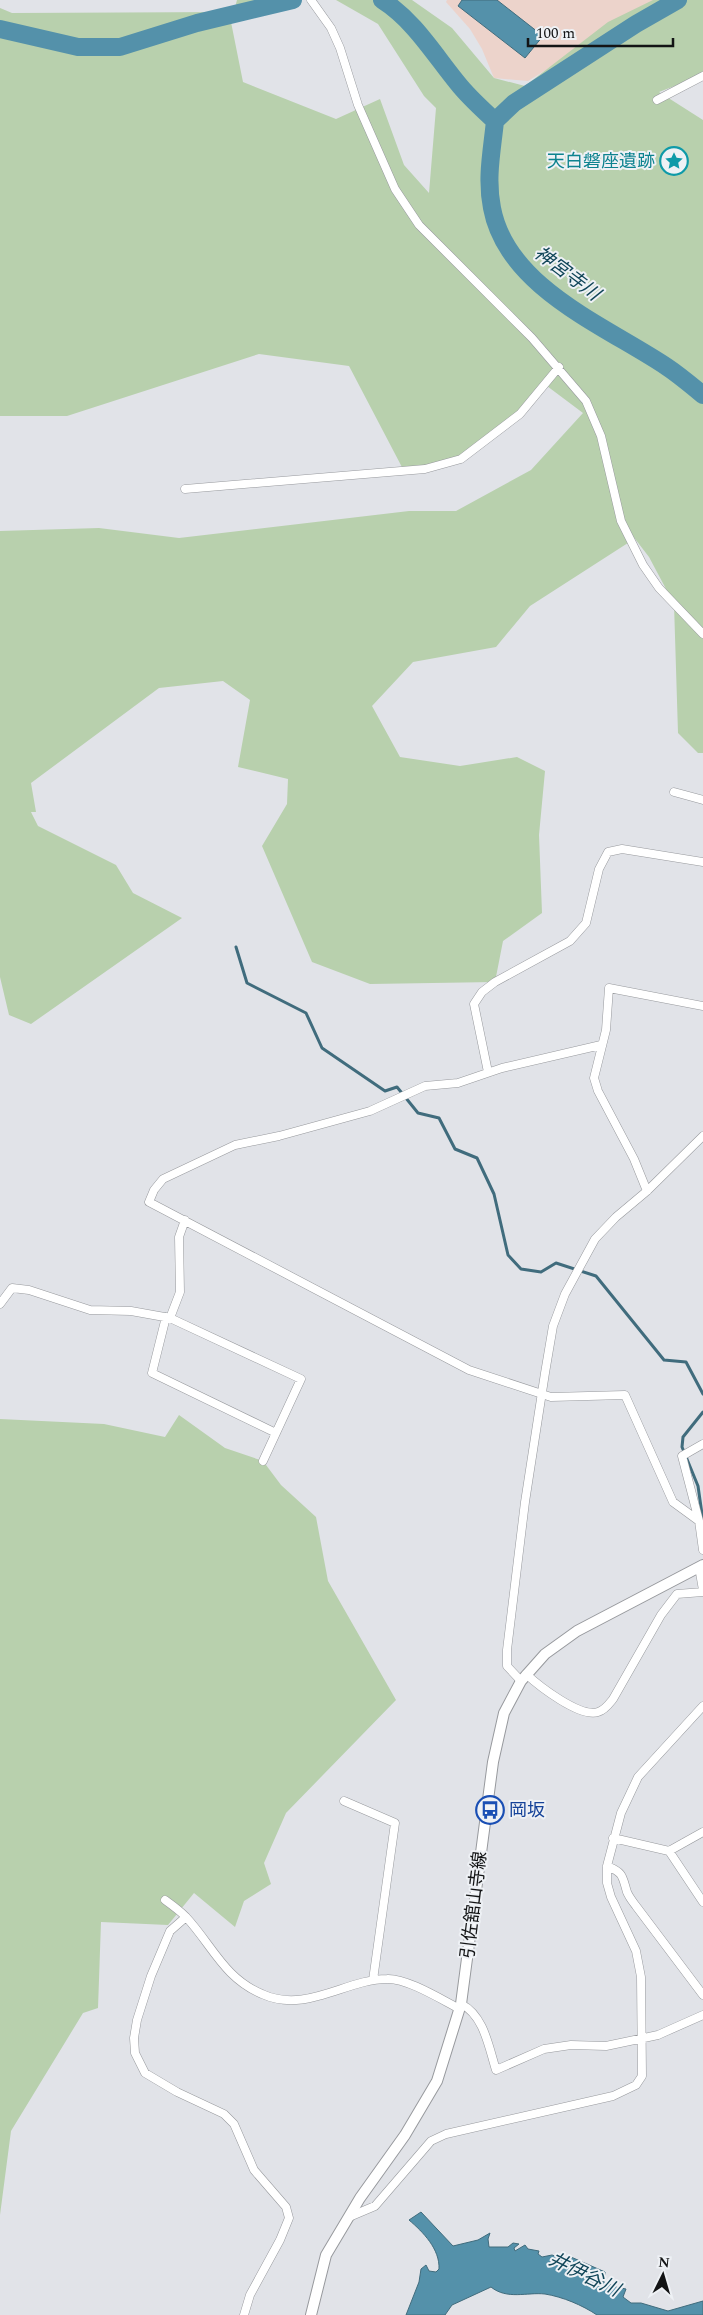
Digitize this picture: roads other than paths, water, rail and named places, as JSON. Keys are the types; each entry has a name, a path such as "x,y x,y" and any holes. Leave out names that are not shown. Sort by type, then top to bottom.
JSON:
{"main road":[{"name":"引佐舘山寺線","path":"311,2315 326,2255 348,2217 405,2135 438,2081 461,2007 493,1762 504,1713 524,1677 545,1654 577,1631 701,1566"}],"street":[{"path":"312,0 340,48 358,105 395,189 415,218 448,256 488,292 559,367 586,401 601,436 621,521 643,565 659,588 703,634"},
{"path":"657,100 703,76"},
{"path":"185,489 425,469 460,459 520,414 559,367"},
{"path":"674,792 703,800"},
{"path":"488,1072 474,1004 482,992 495,982 570,941 586,923 599,869 608,852 622,849 703,862"},
{"path":"647,1191 634,1159 598,1091 594,1078 606,1030 609,988 703,1006"},
{"path":"601,1044 488,1072 458,1083 425,1086 370,1111 279,1136 235,1145 163,1179 154,1190 149,1202 469,1370 558,1398 625,1395 674,1502 699,1521"},
{"path":"701,1566 703,1591 677,1594 661,1615 613,1699 605,1708 597,1713 582,1711 572,1706 507,1666 506,1650 525,1502 554,1326 565,1294 595,1240 616,1217 647,1191 703,1136"},
{"path":"185,1220 179,1238 180,1292 168,1317 152,1373 276,1434"},
{"path":"0,1304 12,1288 29,1290 90,1310 131,1311 168,1317 301,1379 263,1461"},
{"path":"703,1444 682,1456 699,1521 703,1550"},
{"path":"348,2217 375,2206 431,2141 446,2134 613,2096 636,2085 642,2076 641,1977 636,1951 611,1897 607,1883 607,1866 621,1813 638,1776 703,1706"},
{"path":"344,1801 395,1823 373,1980"},
{"path":"614,1838 669,1851 703,1832"},
{"path":"669,1851 703,1902"},
{"path":"607,1866 618,1871 626,1881 627,1893 703,1994"},
{"path":"165,1900 186,1917 228,1972 262,1995 295,2001 336,1992 373,1980 389,1978 461,2007 471,2009 478,2019 496,2070 544,2049 570,2045 606,2046 641,2037 658,2035 703,2015"},
{"path":"186,1917 170,1931 151,1976 137,2020 134,2038 135,2053 145,2073 177,2092 224,2114 234,2124 254,2170 286,2206 289,2218 280,2240 250,2295 244,2315"}],"water":[{"path":"462,0 497,0 543,36 525,58 458,6"},
{"name":"井伊谷川","path":"421,2212 453,2246 478,2240 490,2233 488,2239 489,2247 508,2247 513,2243 519,2244 514,2248 515,2251 525,2245 528,2249 539,2251 538,2254 542,2257 552,2255 566,2260 571,2257 605,2272 605,2277 601,2276 597,2279 626,2289 623,2297 631,2303 641,2303 668,2311 703,2301 703,2315 597,2315 559,2297 545,2294 510,2294 497,2291 491,2287 452,2305 445,2315 406,2315 419,2282 421,2269 426,2265 429,2271 436,2272 439,2269 439,2262 434,2248 420,2230 409,2220"}],"waterway":[{"name":"神宮寺川","path":"0,29 78,47 120,47 197,23 293,0"},
{"name":"神宮寺川","path":"382,0 405,18 464,90 495,121 491,154 490,197 501,236 517,261 538,283 562,302 667,367 703,395"},
{"path":"495,121 514,103 636,24 678,0"},
{"path":"236,947 247,983 306,1013 322,1048 385,1091 397,1087 418,1113 439,1118 455,1149 477,1158 494,1194 508,1255 521,1269 541,1272 556,1263 596,1276 664,1360 686,1362 703,1394"},
{"path":"703,1412 683,1437 682,1447 698,1486 703,1521"}],"place":[{"name":"天白磐座遺跡","path":"674,161"},
{"name":"岡坂","path":"490,1810"}]}
